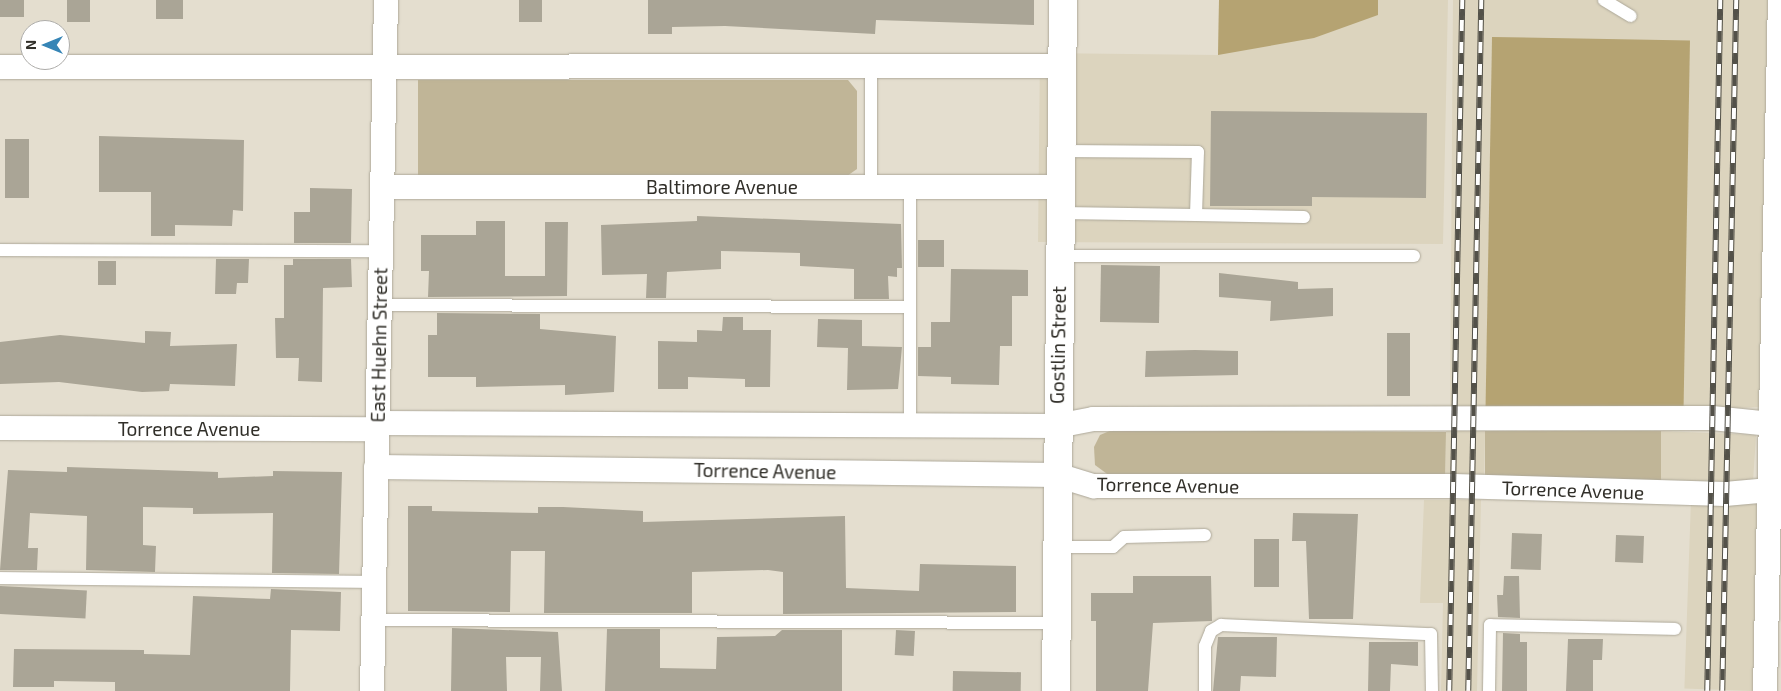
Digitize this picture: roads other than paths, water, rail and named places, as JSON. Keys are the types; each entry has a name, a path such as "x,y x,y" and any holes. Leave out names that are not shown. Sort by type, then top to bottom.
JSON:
{"main road":[{"name":"Gostlin Street","path":"1056,691 1057,426 1063,0"}],"street":[{"name":"East Huehn Street","path":"372,691 386,0"},
{"path":"1765,691 1774,627 1780,0"},
{"path":"0,67 1062,66"},
{"name":"Baltimore Avenue","path":"382,187 910,187 1061,200"},
{"name":"Torrence Avenue","path":"0,428 1057,426 1093,419 1712,418 1776,425"},
{"name":"Torrence Avenue","path":"376,467 1057,475 1094,486 1454,486 1725,494 1775,489"}],"lane":[{"path":"1604,0 1631,16"},
{"path":"871,66 871,187"},
{"path":"1061,151 1198,152 1196,215"},
{"path":"910,187 910,426"},
{"path":"1061,200 1196,215 1304,217"},
{"path":"0,250 380,251"},
{"path":"1060,256 1414,256"},
{"path":"380,305 910,307"},
{"path":"1057,547 1113,547 1124,537 1205,536"},
{"path":"0,578 374,582"},
{"path":"373,620 1056,623"},
{"path":"1205,691 1205,646 1211,631 1221,625 1431,634 1432,691"},
{"path":"1489,691 1490,625 1675,628"}],"railway":[{"path":"1449,691 1462,0"},
{"path":"1468,691 1481,0"},
{"path":"1707,691 1720,0"},
{"path":"1722,691 1736,0"}]}
